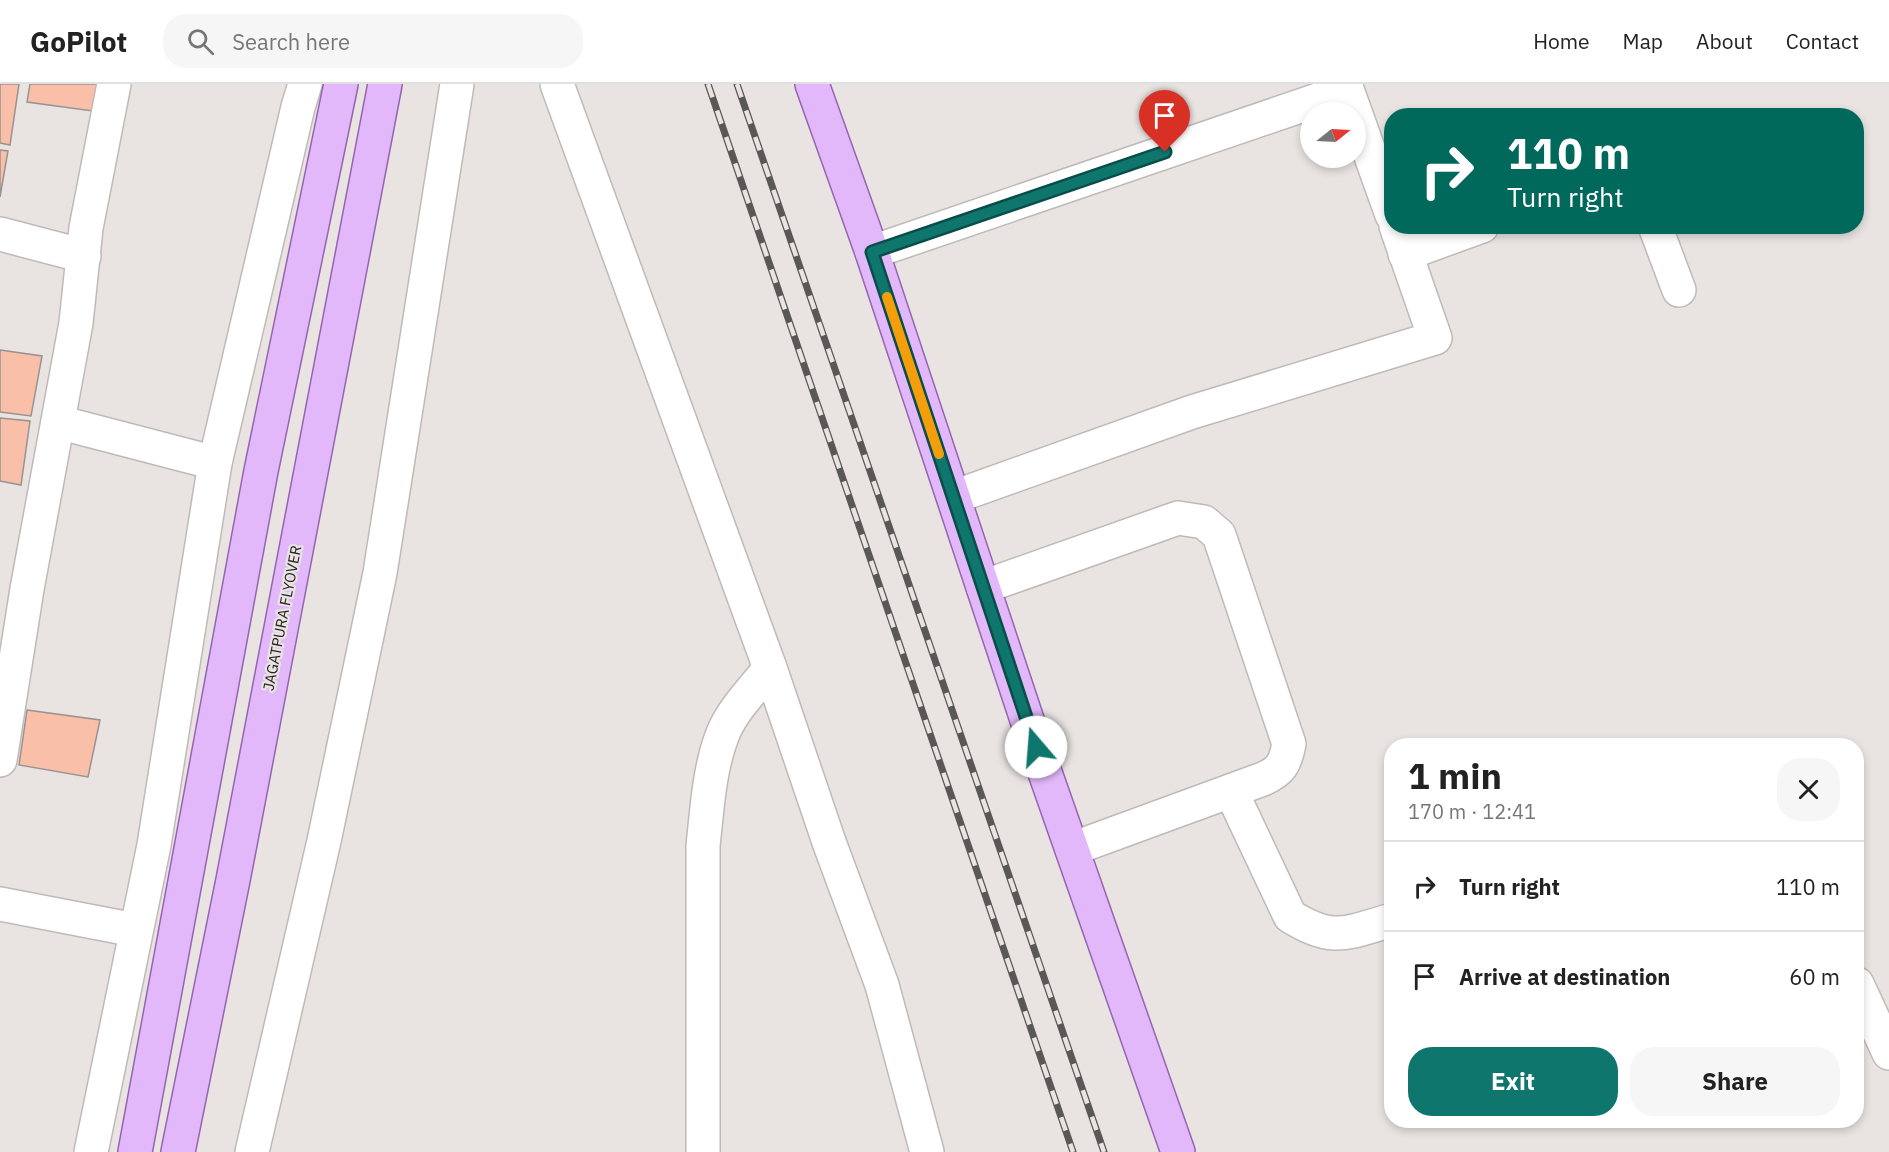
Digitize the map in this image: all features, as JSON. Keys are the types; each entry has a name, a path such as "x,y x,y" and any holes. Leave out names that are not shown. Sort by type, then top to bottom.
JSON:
{"main road":[{"path":"135,1152 261,471 341,84"},
{"name":"JAGATPURA FLYOVER","path":"178,1152 384,84"},
{"path":"812,84 872,252 1072,849 1178,1152"}],"street":[{"path":"0,760 4,704 76,323 86,228 114,84"},
{"path":"91,1152 154,845 215,463 305,84"},
{"path":"252,1152 324,841 380,573 457,84"},
{"path":"557,84 770,668 829,842 882,985 927,1152"},
{"path":"872,252 1346,87 1384,193"},
{"path":"0,234 84,256"},
{"path":"954,497 1192,412 1435,338 1401,240 1436,234"},
{"path":"1658,234 1679,290"},
{"path":"58,422 215,463"},
{"path":"983,587 1178,518 1204,522 1219,536 1289,744 1286,760 1278,772 1072,849"},
{"path":"703,1152 703,846 708,806 722,736 734,715 770,668"},
{"path":"1231,791 1290,916 1307,927 1329,935 1384,922"},
{"path":"0,904 135,930"},
{"path":"1864,999 1889,1053"}],"building":[{"path":"0,84 19,84 10,145 0,143"},
{"path":"30,84 103,84 100,112 27,102"},
{"path":"0,150 8,151 0,197"},
{"path":"0,350 42,356 31,416 0,412"},
{"path":"0,418 30,421 21,485 0,481"},
{"path":"27,710 100,720 88,777 19,765"}],"railway":[{"path":"708,84 1073,1152"},
{"path":"737,84 1104,1152"}],"slow traffic":[{"path":"887,297 939,454"}],"route":[{"path":"1036,747 872,252 1165,152"}]}
